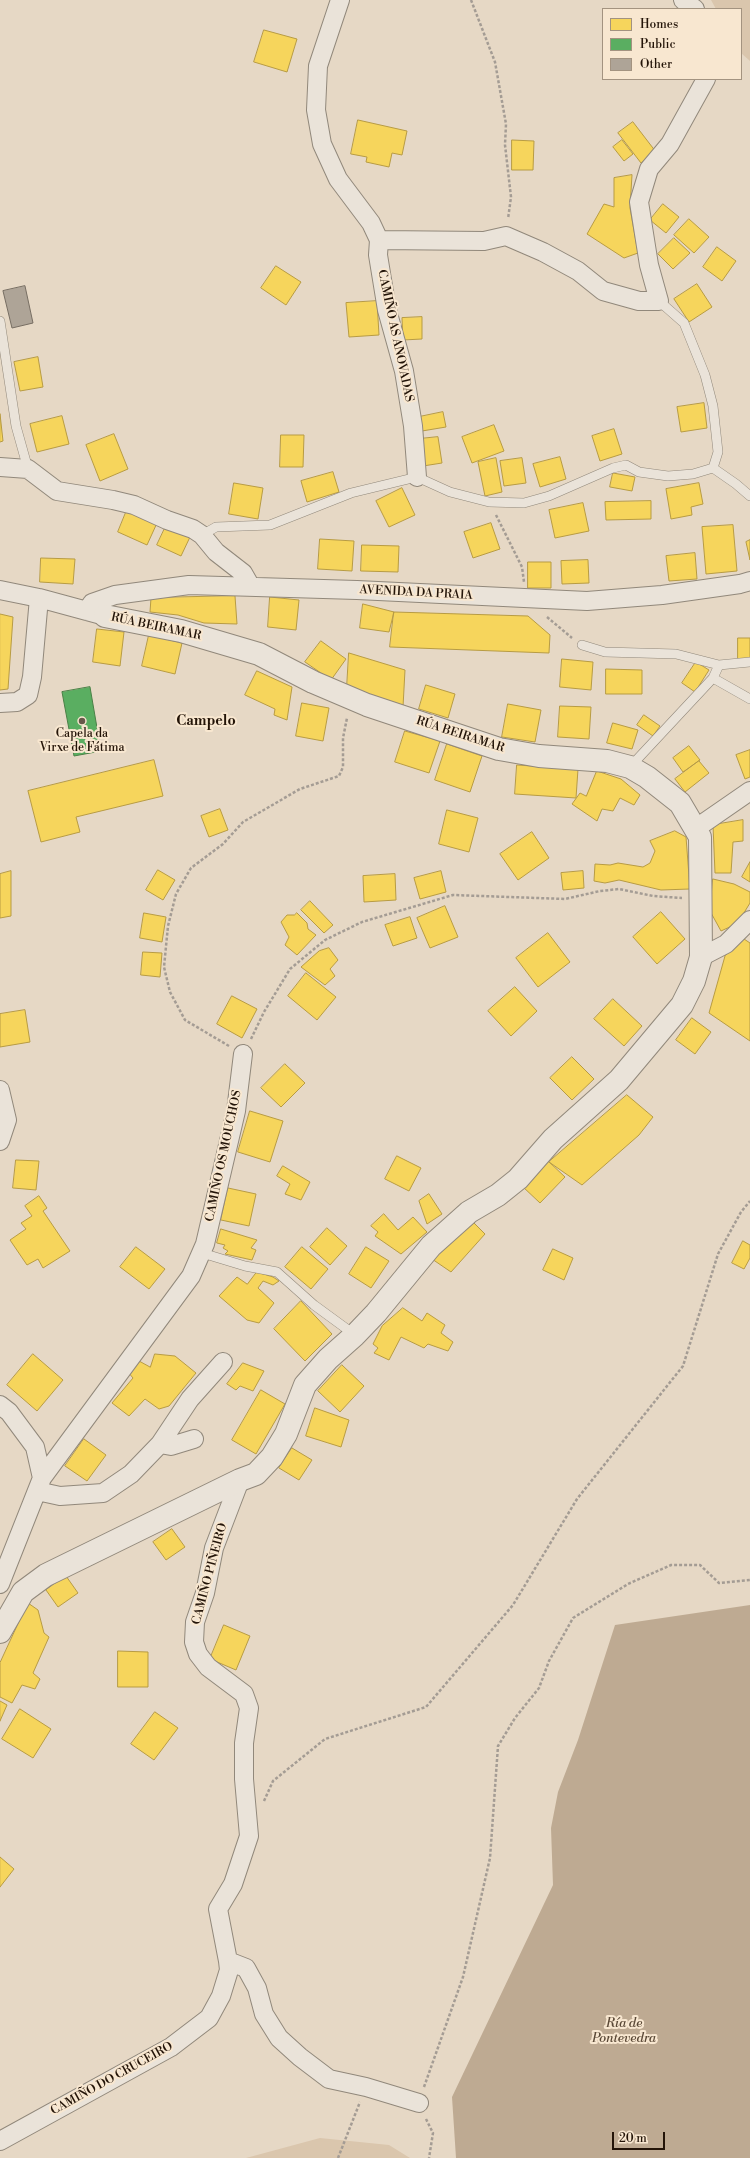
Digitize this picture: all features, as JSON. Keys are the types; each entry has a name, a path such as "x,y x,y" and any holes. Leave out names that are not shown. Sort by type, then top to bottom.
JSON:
{"street":[{"name":"CAMIÑO AS ANOVADAS","path":"340,0 318,66 316,110 322,144 338,179 371,223 379,240 378,255 387,310 404,370 413,426 417,477"},
{"path":"683,0 695,8"},
{"path":"379,240 484,241 506,236 543,252 578,271 603,291 639,301 659,301 649,265 638,202 649,169 670,144 705,80"},
{"path":"0,467 28,469 57,491 114,500 134,505 166,520 193,529 202,535 216,552 243,573 251,587"},
{"name":"AVENIDA DA PRAIA","path":"96,614 92,603 114,595 189,585 602,600 662,595 740,584 750,581"},
{"path":"0,590 39,598 96,614"},
{"path":"0,703 17,702 28,695 32,677 39,598"},
{"name":"RÚA BEIRAMAR","path":"0,1632 23,1592 46,1575 240,1480 256,1474 272,1457 286,1434 306,1385 328,1359 356,1335 431,1246 469,1212 498,1195 518,1179 554,1139 619,1080 682,1005 694,981 701,957 702,900 700,837 680,803 647,777 630,767 607,761 539,756 499,749 351,698 313,682 252,652 180,631 96,614"},
{"path":"695,829 750,791"},
{"path":"701,957 726,944 750,920"},
{"name":"CAMIÑO OS MOUCHOS","path":"0,1584 40,1484 191,1276 202,1253 236,1111 243,1054"},
{"path":"0,1090 7,1120 0,1141"},
{"path":"0,1405 9,1412 36,1448 40,1484 60,1496 103,1493 131,1474 160,1444 190,1399 223,1362"},
{"path":"160,1444 171,1446 194,1439"},
{"name":"CAMIÑO PIÑEIRO","path":"228,1961 218,1909 233,1884 248,1836 244,1779 244,1743 249,1708 244,1694 208,1667 198,1654 194,1642 195,1622 205,1593 214,1548 240,1480"},
{"path":"228,1961 246,1968 257,1988 264,2014 279,2038 300,2058 329,2079 366,2087 419,2103"},
{"name":"CAMIÑO DO CRUCEIRO","path":"0,2141 171,2047 209,2018 221,1996 229,1970 228,1961"}],"lane":[{"path":"659,301 684,323 705,375 713,406 718,452 713,468"},
{"path":"0,321 16,426 28,469"},
{"path":"202,535 216,527 270,525 351,493 417,477 450,492 489,502 524,503 549,496 613,468 626,465 639,472 668,476 693,474 713,468"},
{"path":"713,468 750,496"},
{"path":"582,645 605,652 676,654 720,665 750,662"},
{"path":"630,767 713,678 720,665"},
{"path":"713,678 750,699"},
{"path":"202,1253 245,1266 277,1272 314,1305 356,1335"}],"path":[{"path":"471,0 495,62 506,124 505,145 511,197 506,236"},
{"path":"489,502 522,566 526,598 570,637 582,645"},
{"path":"351,698 343,738 343,767 339,776 300,789 243,822 223,844 191,868 176,894 168,926 164,967 170,992 185,1020 243,1054 264,1012 290,969 325,940 362,922 453,895 565,900 600,891 619,889 653,896 702,900"},
{"path":"264,1802 273,1781 325,1739 426,1707 513,1605 577,1499 683,1366 718,1254 741,1212 750,1201"},
{"path":"429,2158 433,2133 419,2103 463,1977 490,1858 498,1746 516,1718 539,1688 549,1661 573,1618 628,1584 671,1564 700,1565 719,1583 750,1580"},
{"path":"338,2158 366,2087"}],"shaded area":[{"path":"711,0 750,0 750,61 742,54 742,8 715,8"},
{"path":"320,2138 389,2145 410,2158 246,2158"}],"water":[{"name":"Ría de Pontevedra","path":"750,1605 750,2158 456,2158 452,2097 553,1885 551,1828 558,1792 578,1740 615,1625"}],"building: Homes":[{"path":"264,30 297,39 287,72 254,62"},
{"path":"358,120 407,131 402,155 392,153 389,167 366,162 367,157 351,154"},
{"path":"633,122 656,152 641,163 618,133"},
{"path":"512,140 534,141 533,170 512,170"},
{"path":"622,140 633,154 624,161 613,147"},
{"path":"632,175 630,208 638,253 624,258 587,234 604,204 614,207 614,178"},
{"path":"663,204 679,217 666,233 650,220"},
{"path":"689,219 709,237 694,253 674,235"},
{"path":"674,238 690,253 673,269 658,254"},
{"path":"717,247 736,261 722,281 703,267"},
{"path":"276,266 301,282 286,305 261,288"},
{"path":"697,284 712,307 689,322 674,299"},
{"path":"377,301 379,335 349,337 346,303"},
{"path":"422,317 422,339 403,340 402,318"},
{"path":"38,357 43,387 20,391 14,362"},
{"path":"704,403 707,428 681,432 677,407"},
{"path":"443,412 446,427 422,431 419,417"},
{"path":"0,414 3,441 0,442"},
{"path":"62,416 69,444 37,452 30,424"},
{"path":"494,425 504,451 472,463 462,437"},
{"path":"614,429 622,454 600,461 592,436"},
{"path":"114,434 128,469 100,481 86,445"},
{"path":"281,435 304,435 303,467 280,467"},
{"path":"438,437 442,463 423,466 419,439"},
{"path":"560,457 566,479 540,487 533,464"},
{"path":"496,458 502,492 485,496 478,462"},
{"path":"522,458 526,483 504,486 500,461"},
{"path":"333,472 339,492 307,502 301,481"},
{"path":"613,473 635,477 632,491 610,487"},
{"path":"234,483 263,488 258,519 229,514"},
{"path":"699,483 703,504 691,507 692,515 671,519 666,489"},
{"path":"402,488 415,515 389,527 376,501"},
{"path":"651,501 651,519 606,520 605,502"},
{"path":"583,503 589,531 555,538 549,510"},
{"path":"127,510 157,523 147,545 118,532"},
{"path":"491,523 500,549 473,558 464,532"},
{"path":"733,525 737,571 706,574 702,527"},
{"path":"166,526 190,537 181,556 157,545"},
{"path":"320,539 354,541 352,571 318,569"},
{"path":"750,540 750,560 746,542"},
{"path":"362,545 399,546 398,572 361,571"},
{"path":"695,553 697,579 669,581 666,556"},
{"path":"41,558 75,559 73,584 40,582"},
{"path":"588,560 589,583 562,584 561,561"},
{"path":"528,562 551,562 551,588 528,588"},
{"path":"235,596 237,624 204,623 178,615 150,612 151,598"},
{"path":"270,597 299,600 296,630 268,627"},
{"path":"363,604 394,612 389,632 360,628"},
{"path":"394,612 528,616 550,635 549,653 390,647"},
{"path":"0,614 13,617 8,689 0,690"},
{"path":"97,629 124,632 120,666 93,662"},
{"path":"149,635 182,643 175,674 142,666"},
{"path":"738,638 750,638 750,659 738,659"},
{"path":"321,641 346,659 331,680 305,662"},
{"path":"349,653 405,670 403,707 347,687"},
{"path":"562,659 593,662 591,690 560,687"},
{"path":"696,662 709,670 695,692 682,683"},
{"path":"606,669 642,670 642,694 606,694"},
{"path":"257,671 292,687 287,720 274,715 275,709 245,695"},
{"path":"426,685 455,694 448,718 419,709"},
{"path":"302,703 329,708 323,741 296,736"},
{"path":"508,704 541,710 535,742 502,737"},
{"path":"560,706 591,707 589,739 558,737"},
{"path":"644,715 660,726 653,736 637,725"},
{"path":"613,723 638,730 632,749 607,743"},
{"path":"405,731 440,741 429,773 395,762"},
{"path":"447,744 482,756 470,792 435,780"},
{"path":"689,746 700,760 683,772 673,758"},
{"path":"750,750 750,777 745,779 736,755"},
{"path":"154,760 163,796 76,817 80,832 41,842 28,791"},
{"path":"699,761 709,773 685,792 675,779"},
{"path":"517,765 578,769 576,798 515,794"},
{"path":"597,771 621,779 640,795 634,805 620,798 613,811 602,809 597,821 572,804 580,793 586,796"},
{"path":"220,809 228,830 209,837 201,816"},
{"path":"447,810 478,818 469,852 439,844"},
{"path":"743,820 743,841 733,842 731,873 715,873 713,825"},
{"path":"675,831 686,837 690,889 661,890 619,880 605,883 594,881 595,864 610,865 618,863 643,867 650,863 655,851 650,841"},
{"path":"532,832 549,858 518,880 500,854"},
{"path":"750,862 750,882 742,877"},
{"path":"158,870 175,880 163,900 146,890"},
{"path":"11,871 11,916 0,918 0,874"},
{"path":"441,871 446,892 420,899 414,878"},
{"path":"583,871 584,888 563,890 561,873"},
{"path":"395,874 396,900 364,902 363,876"},
{"path":"713,879 734,884 750,892 750,903 742,916 734,925 721,931 710,911"},
{"path":"310,901 333,925 324,933 301,910"},
{"path":"445,906 458,937 430,948 417,918"},
{"path":"661,912 685,939 657,964 633,937"},
{"path":"144,913 166,917 162,942 140,938"},
{"path":"297,913 307,923 308,929 316,935 297,955 285,945 289,937 281,922 287,915 294,915"},
{"path":"410,917 417,938 393,946 385,925"},
{"path":"548,933 570,962 538,987 516,958"},
{"path":"744,939 750,943 750,1041 709,1013 725,956"},
{"path":"329,948 338,960 330,969 335,976 325,985 301,967 319,951"},
{"path":"143,952 162,953 160,977 141,975"},
{"path":"306,973 336,997 317,1020 288,996"},
{"path":"515,987 537,1011 511,1036 488,1011"},
{"path":"232,996 257,1009 242,1038 217,1024"},
{"path":"613,999 642,1026 624,1046 594,1019"},
{"path":"25,1010 30,1042 0,1047 0,1014"},
{"path":"692,1018 711,1032 695,1054 676,1040"},
{"path":"572,1057 594,1079 572,1100 550,1078"},
{"path":"285,1064 305,1083 281,1107 261,1088"},
{"path":"627,1095 653,1117 639,1135 582,1185 549,1162"},
{"path":"250,1111 283,1121 270,1162 238,1152"},
{"path":"397,1156 421,1168 409,1191 385,1179"},
{"path":"16,1160 39,1161 36,1190 13,1188"},
{"path":"547,1160 565,1177 540,1203 522,1186"},
{"path":"283,1166 310,1182 301,1200 285,1194 290,1184 277,1176"},
{"path":"228,1188 256,1194 249,1226 221,1220"},
{"path":"429,1194 442,1214 427,1224 419,1201"},
{"path":"39,1196 47,1208 43,1211 70,1251 43,1268 38,1259 27,1265 10,1240 26,1229 21,1223 32,1216 25,1206"},
{"path":"384,1214 398,1230 413,1217 427,1232 401,1254 375,1236 378,1232 371,1226"},
{"path":"472,1221 485,1234 451,1272 432,1259"},
{"path":"327,1228 347,1246 330,1265 310,1247"},
{"path":"221,1229 257,1240 251,1248 256,1250 252,1260 225,1254 228,1251 223,1248 225,1245 217,1243"},
{"path":"743,1241 750,1245 750,1258 744,1269 732,1263"},
{"path":"136,1247 165,1269 149,1289 120,1267"},
{"path":"302,1247 328,1269 311,1289 285,1267"},
{"path":"366,1247 389,1261 371,1288 349,1274"},
{"path":"553,1249 573,1258 564,1280 543,1270"},
{"path":"257,1272 273,1277 279,1281 273,1285 263,1281 258,1288 274,1303 259,1323 247,1320 219,1296 237,1277 247,1284"},
{"path":"301,1301 332,1334 305,1361 274,1329"},
{"path":"403,1308 422,1321 427,1313 445,1325 441,1333 453,1342 448,1351 428,1344 424,1348 401,1337 389,1360 374,1353 378,1348 373,1344 382,1326"},
{"path":"33,1354 63,1380 37,1411 7,1385"},
{"path":"155,1354 175,1356 196,1373 169,1406 159,1409 145,1399 129,1416 112,1403 133,1378 128,1372 139,1361 150,1367"},
{"path":"243,1363 264,1371 253,1391 240,1386 236,1390 227,1384"},
{"path":"342,1365 364,1386 340,1412 318,1391"},
{"path":"261,1390 285,1404 256,1454 232,1440"},
{"path":"315,1408 349,1420 341,1447 306,1436"},
{"path":"84,1439 106,1455 87,1481 65,1466"},
{"path":"292,1448 312,1460 299,1480 279,1468"},
{"path":"172,1529 185,1547 166,1560 153,1542"},
{"path":"66,1576 78,1593 58,1607 46,1590"},
{"path":"28,1603 38,1610 44,1633 49,1637 33,1673 40,1679 35,1689 22,1685 12,1703 0,1697 0,1663"},
{"path":"224,1625 250,1636 236,1670 210,1659"},
{"path":"118,1651 148,1652 148,1687 118,1687"},
{"path":"0,1701 7,1705 0,1721"},
{"path":"20,1709 51,1729 33,1758 2,1739"},
{"path":"155,1712 178,1728 154,1760 131,1744"},
{"path":"0,1857 14,1869 0,1887"}],"building: Public":[{"name":"Capela da Virxe de Fátima","path":"90,687 101,751 74,756 62,692"}],"building: Other":[{"path":"25,286 33,323 12,328 3,291"}],"place":[{"name":"Capela da Virxe de Fátima","path":"82,721"}],"district":[{"name":"Campelo","path":"206,722"}]}
